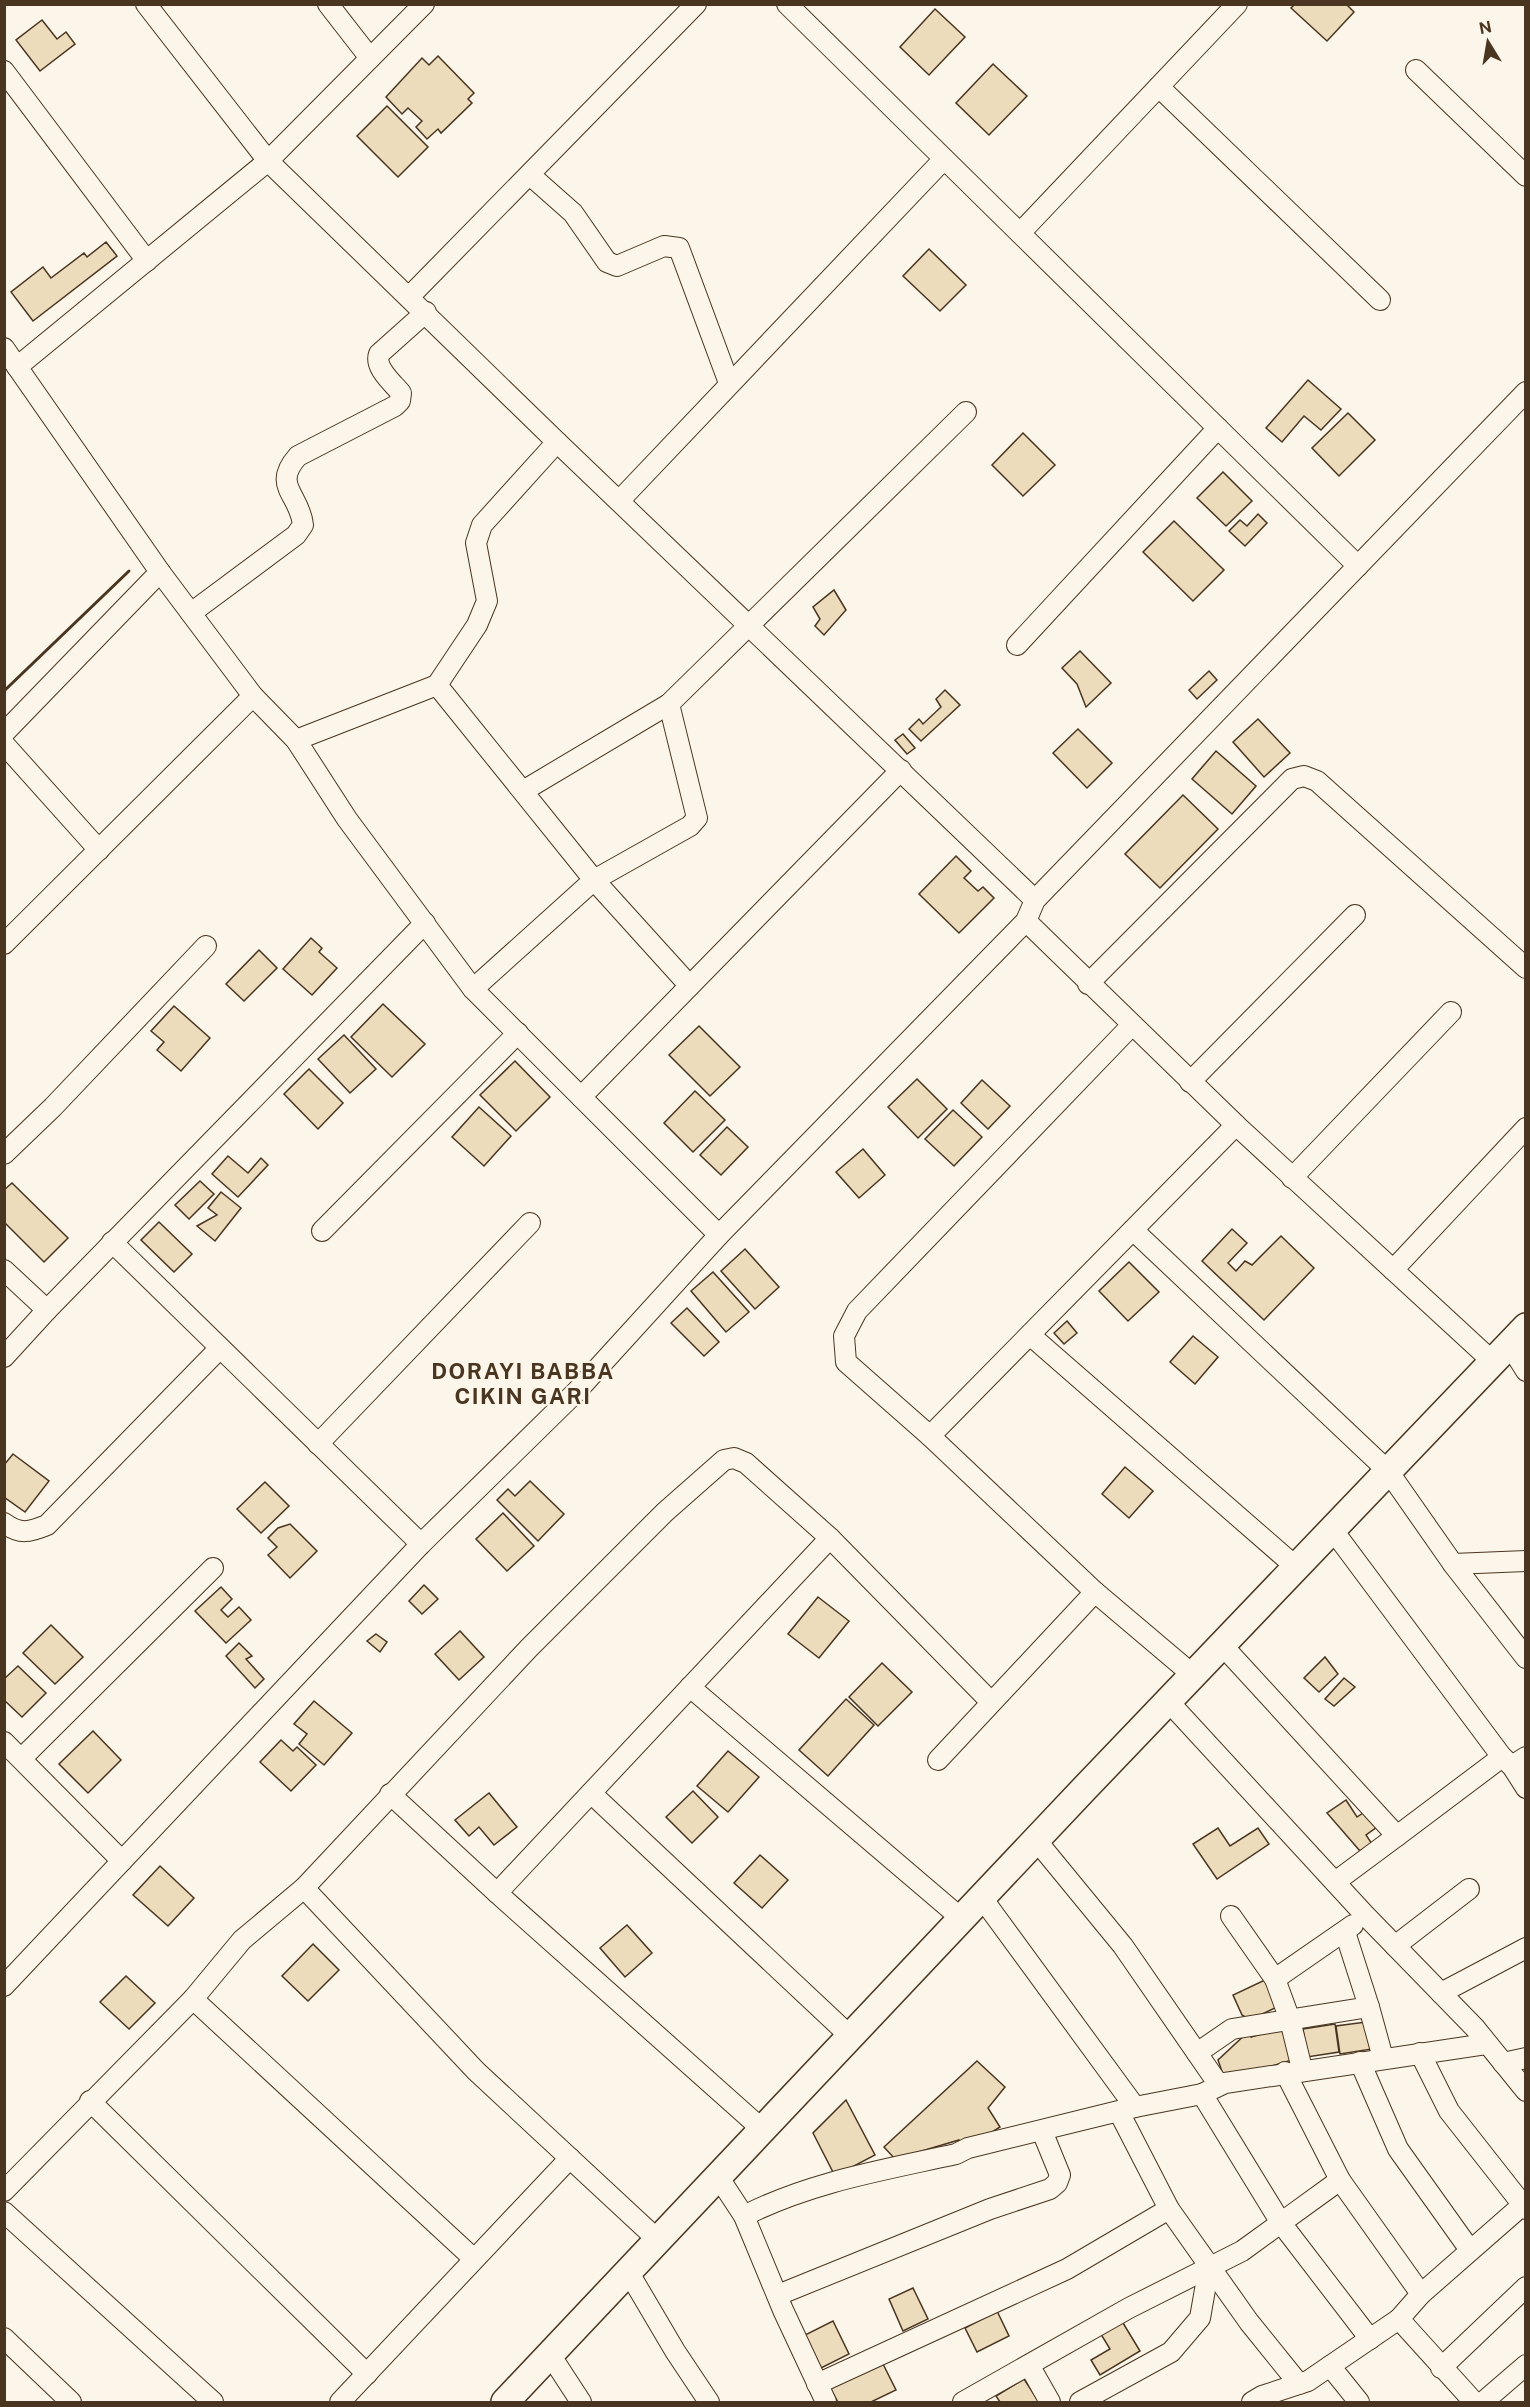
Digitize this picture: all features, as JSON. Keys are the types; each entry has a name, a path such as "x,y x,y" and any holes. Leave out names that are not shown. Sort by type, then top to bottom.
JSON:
{"street":[{"path":"146,4 268,161 426,312 557,442 1035,900"},
{"path":"328,4 370,58"},
{"path":"17,367 268,161 424,4"},
{"path":"410,297 696,4"},
{"path":"787,4 1358,566"},
{"path":"1020,233 1237,4"},
{"path":"1416,70 1526,176"},
{"path":"4,71 147,261"},
{"path":"1159,87 1380,300"},
{"path":"620,500 944,159"},
{"path":"530,175 573,213 608,262 617,266 664,246 679,248 729,383"},
{"path":"190,613 296,535 303,525 302,513 286,484 286,469 298,456 395,406 400,401 401,393 379,366 378,359 380,354 426,312"},
{"path":"4,348 160,572 253,696 296,740 347,819 473,989 719,1235"},
{"path":"4,1986 421,1544 577,1391 719,1235 1026,921 1035,900 1526,392"},
{"path":"523,791 669,704 966,412"},
{"path":"1017,645 1218,428"},
{"path":"296,740 437,685 477,625 487,601 476,543 482,525 557,442"},
{"path":"4,733 160,572"},
{"path":"437,685 594,880 689,985"},
{"path":"4,944 253,696"},
{"path":"473,989 594,880 690,826 697,818 669,704"},
{"path":"4,744 99,850"},
{"path":"581,1097 901,770"},
{"path":"1088,984 1292,779 1304,776 1317,781 1526,968"},
{"path":"1190,1082 1355,915"},
{"path":"1026,921 1131,1026 1393,1270 1509,1344 1526,1371"},
{"path":"4,1357 112,1242 425,923"},
{"path":"4,1154 206,946"},
{"path":"1292,1178 1451,1012"},
{"path":"1131,1026 857,1311 844,1336 846,1362 930,1436 1095,1592 1193,1675"},
{"path":"322,1231 518,1033"},
{"path":"930,1436 1236,1125"},
{"path":"1393,1270 1526,1128"},
{"path":"318,1444 530,1223"},
{"path":"1133,1230 1388,1471 1453,1564 1524,1654"},
{"path":"112,1242 421,1544"},
{"path":"4,1270 47,1310"},
{"path":"1030,1335 1296,1567"},
{"path":"505,2403 1036,1840 1509,1344"},
{"path":"4,1523 14,1531 30,1533 47,1525 220,1348"},
{"path":"4,2191 193,1998 243,1940 304,1888 390,1794 625,1551 724,1460 734,1458 746,1463 830,1538 991,1702"},
{"path":"1332,1529 1513,1760 1526,1788"},
{"path":"497,1893 830,1538"},
{"path":"1453,1564 1526,1561"},
{"path":"22,1758 213,1568"},
{"path":"938,1760 1095,1592"},
{"path":"1222,1645 1397,1836"},
{"path":"690,1687 962,1919"},
{"path":"1168,1701 1365,1915 1474,2028 1526,2091"},
{"path":"4,1742 122,1861"},
{"path":"1335,1882 1397,1836 1513,1760"},
{"path":"591,1793 851,2037"},
{"path":"390,1794 497,1893 763,2130"},
{"path":"1036,1840 1123,1946 1197,2054 1210,2089 1281,2223 1370,2339"},
{"path":"304,1888 476,2071 659,2241"},
{"path":"1395,1946 1469,1889"},
{"path":"982,1898 1127,2109 1169,2209 1209,2267 1299,2384"},
{"path":"1275,1979 1345,1932 1365,1915"},
{"path":"1231,1916 1275,1979 1290,2020 1293,2071 1340,2180 1421,2294"},
{"path":"1345,1932 1383,2058"},
{"path":"1441,1993 1526,1948"},
{"path":"193,1998 474,2259"},
{"path":"1197,2054 1232,2029 1369,2007"},
{"path":"744,2216 766,2205 838,2181 956,2154 968,2148 1210,2089 1293,2071 1486,2044"},
{"path":"1260,2400 1299,2384 1330,2366 1399,2319 1421,2294 1524,2205 1449,2110 1420,2053"},
{"path":"1503,2063 1526,2058"},
{"path":"1360,2062 1398,2149 1470,2250"},
{"path":"90,2102 367,2374"},
{"path":"778,2295 990,2209 1050,2189 1058,2183 1060,2175 1042,2130"},
{"path":"340,2403 570,2158"},
{"path":"719,2178 744,2216 826,2403"},
{"path":"963,2402 1129,2308 1242,2251 1340,2180"},
{"path":"817,2384 1067,2269 1169,2209"},
{"path":"4,2212 213,2403"},
{"path":"1080,2403 1171,2352 1200,2318 1209,2267"},
{"path":"629,2273 710,2403"},
{"path":"1441,2368 1526,2287"},
{"path":"1399,2319 1474,2403"},
{"path":"4,2338 71,2403"},
{"path":"551,2356 581,2403"},
{"path":"1029,2365 1050,2403"},
{"path":"1483,2403 1526,2365"},
{"path":"1330,2366 1359,2403"}],"building":[{"path":"1295,4 1346,4 1354,12 1327,41 1291,8"},
{"path":"935,9 965,37 929,75 900,47"},
{"path":"42,20 57,39 66,32 75,44 40,71 16,40"},
{"path":"438,56 474,93 468,99 472,103 441,133 438,129 427,139 416,127 422,121 408,108 402,114 386,97 422,58 429,65"},
{"path":"993,64 1027,96 989,135 956,103"},
{"path":"387,106 428,147 398,177 357,136"},
{"path":"106,242 117,256 33,321 11,292 43,267 51,278 84,253 87,257"},
{"path":"929,249 966,285 940,311 903,276"},
{"path":"1308,380 1341,409 1321,430 1304,416 1282,442 1266,428"},
{"path":"1348,413 1375,440 1339,476 1312,448"},
{"path":"1023,433 1055,465 1023,496 992,465"},
{"path":"1223,472 1252,501 1226,526 1197,498"},
{"path":"1258,514 1267,523 1245,546 1229,531 1240,520 1247,526"},
{"path":"1174,521 1224,570 1193,601 1143,552"},
{"path":"834,590 846,610 824,635 815,626 820,619 813,607"},
{"path":"1080,651 1111,683 1086,707 1077,684 1062,668"},
{"path":"1209,671 1217,680 1197,699 1189,690"},
{"path":"945,690 960,705 921,741 909,729 919,719 923,724 941,707 936,699"},
{"path":"1258,719 1290,753 1264,777 1233,742"},
{"path":"1078,729 1112,763 1087,788 1053,753"},
{"path":"903,734 915,748 907,754 895,740"},
{"path":"1216,751 1256,786 1232,814 1192,779"},
{"path":"1183,795 1218,829 1160,888 1125,854"},
{"path":"956,856 971,871 964,878 978,891 983,887 994,898 959,933 919,894"},
{"path":"311,938 322,948 319,952 337,968 312,995 283,969"},
{"path":"259,950 277,968 244,1001 226,984"},
{"path":"383,1004 425,1044 392,1077 351,1037"},
{"path":"174,1006 210,1038 181,1071 157,1050 164,1042 151,1031"},
{"path":"699,1026 740,1067 710,1096 669,1055"},
{"path":"344,1035 376,1069 350,1093 318,1059"},
{"path":"515,1061 550,1097 516,1131 480,1095"},
{"path":"309,1069 343,1103 318,1129 284,1094"},
{"path":"917,1079 947,1109 918,1138 888,1107"},
{"path":"982,1080 1010,1106 988,1129 961,1103"},
{"path":"695,1091 725,1120 693,1152 664,1123"},
{"path":"479,1107 511,1136 484,1166 452,1137"},
{"path":"953,1110 982,1137 954,1166 925,1139"},
{"path":"727,1127 748,1147 721,1175 700,1155"},
{"path":"863,1149 885,1175 859,1198 836,1172"},
{"path":"228,1156 248,1173 261,1158 268,1165 238,1197 212,1174"},
{"path":"200,1181 214,1194 189,1219 175,1205"},
{"path":"12,1183 68,1238 44,1262 4,1222 4,1190"},
{"path":"221,1192 241,1208 215,1241 197,1226 217,1215 208,1208"},
{"path":"159,1222 192,1254 174,1272 141,1240"},
{"path":"1232,1229 1247,1243 1228,1263 1236,1271 1245,1261 1252,1265 1281,1236 1314,1268 1264,1320 1202,1261"},
{"path":"745,1249 779,1287 755,1309 721,1271"},
{"path":"1129,1262 1159,1292 1128,1321 1099,1291"},
{"path":"713,1272 749,1312 726,1332 691,1291"},
{"path":"687,1308 719,1342 704,1356 671,1323"},
{"path":"1067,1321 1077,1333 1064,1344 1054,1333"},
{"path":"1193,1336 1218,1357 1195,1384 1170,1362"},
{"path":"13,1454 49,1481 25,1512 4,1497 4,1465"},
{"path":"1125,1467 1153,1491 1129,1518 1102,1494"},
{"path":"530,1481 564,1514 538,1541 497,1500 508,1489 515,1496"},
{"path":"265,1482 289,1506 261,1533 237,1509"},
{"path":"503,1513 534,1546 507,1571 476,1539"},
{"path":"290,1524 317,1551 290,1578 268,1555 277,1547 268,1538 278,1528"},
{"path":"424,1585 438,1599 422,1614 409,1601"},
{"path":"221,1587 232,1599 221,1610 228,1617 239,1607 251,1620 226,1643 195,1611"},
{"path":"818,1597 849,1621 819,1658 788,1634"},
{"path":"51,1625 83,1657 55,1684 23,1653"},
{"path":"460,1631 484,1657 459,1680 435,1654"},
{"path":"376,1634 387,1642 380,1652 367,1641"},
{"path":"239,1643 252,1656 246,1659 264,1679 255,1688 226,1656"},
{"path":"1325,1657 1338,1674 1319,1692 1304,1678"},
{"path":"882,1663 912,1692 878,1726 849,1697"},
{"path":"18,1666 46,1693 22,1717 4,1700 4,1679"},
{"path":"1344,1678 1355,1687 1334,1706 1325,1699"},
{"path":"846,1699 874,1725 828,1776 799,1750"},
{"path":"314,1701 352,1733 324,1765 299,1744 307,1734 294,1724"},
{"path":"93,1731 121,1760 88,1793 59,1764"},
{"path":"281,1740 293,1751 297,1747 316,1765 291,1791 260,1762"},
{"path":"728,1751 759,1777 728,1812 697,1786"},
{"path":"693,1791 718,1817 692,1843 666,1817"},
{"path":"489,1793 517,1827 494,1845 479,1827 469,1836 455,1820"},
{"path":"1346,1800 1357,1817 1366,1811 1377,1827 1366,1835 1372,1844 1360,1851 1327,1813"},
{"path":"1218,1828 1230,1846 1258,1828 1269,1844 1217,1879 1193,1844"},
{"path":"760,1855 788,1880 762,1908 734,1883"},
{"path":"160,1866 194,1898 168,1926 133,1895"},
{"path":"627,1925 652,1953 625,1977 600,1948"},
{"path":"313,1944 339,1970 308,2001 282,1976"},
{"path":"126,1976 155,2003 129,2029 100,2002"},
{"path":"1267,1979 1279,2006 1250,2020 1242,2015 1233,1995"},
{"path":"1366,2022 1372,2049 1340,2054 1336,2026"},
{"path":"1335,2024 1339,2052 1307,2057 1303,2029"},
{"path":"1283,2028 1292,2060 1225,2080 1218,2060 1249,2031 1251,2037"},
{"path":"977,2061 1005,2087 988,2108 1000,2127 964,2150 959,2140 895,2159 884,2147"},
{"path":"846,2100 875,2155 835,2176 813,2133"},
{"path":"913,2288 928,2319 903,2331 889,2299"},
{"path":"997,2311 1009,2336 977,2352 965,2328"},
{"path":"1120,2318 1140,2351 1100,2375 1091,2360 1110,2349 1099,2331"},
{"path":"833,2321 849,2354 821,2368 805,2335"},
{"path":"882,2362 896,2390 871,2402 838,2402 830,2388"},
{"path":"1024,2379 1039,2402 1000,2402 996,2396"}],"wall":[{"path":"4,691 129,571"}],"district":[{"name":"DORAYI BABBA CIKIN GARI","path":"523,1384"}]}
